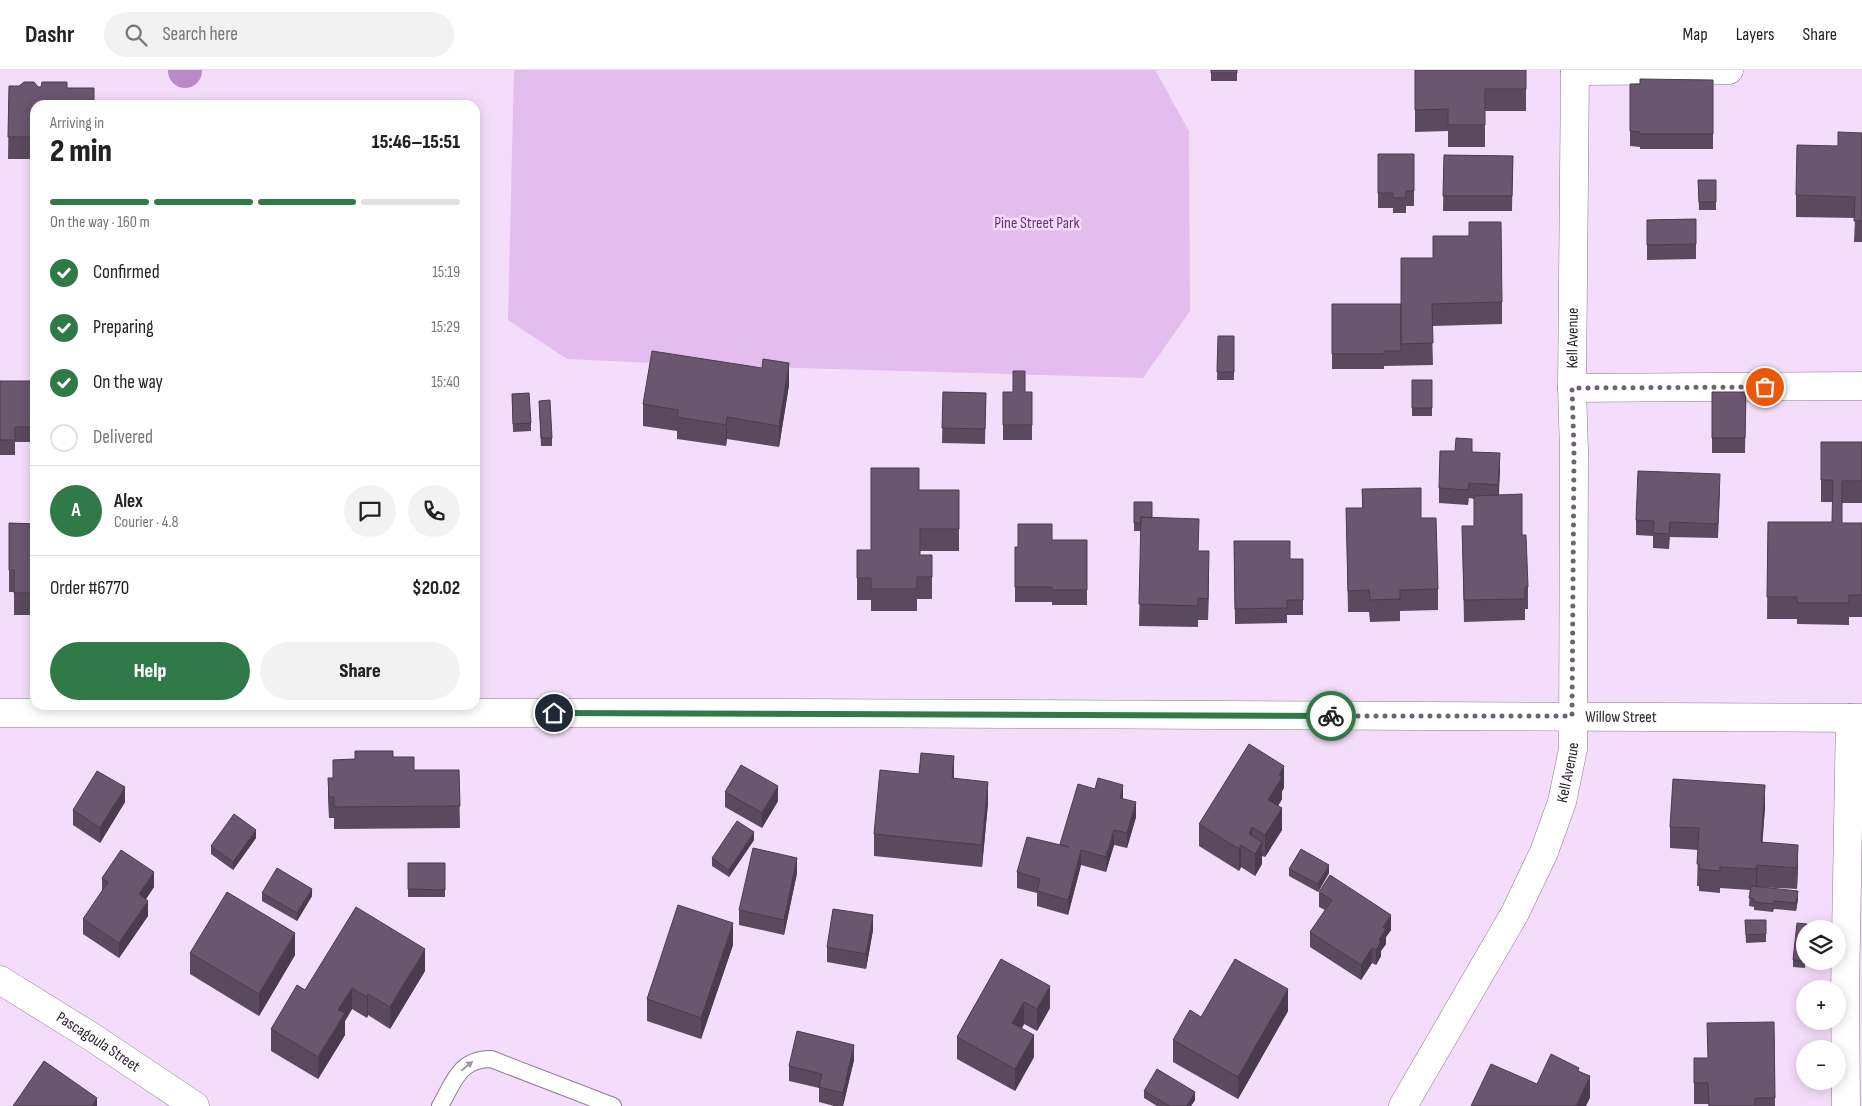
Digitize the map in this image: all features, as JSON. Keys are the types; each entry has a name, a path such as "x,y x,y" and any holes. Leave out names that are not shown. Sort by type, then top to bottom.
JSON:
{"street":[{"path":"1575,70 1729,70"},
{"name":"Kell Avenue","path":"1403,1106 1515,913 1544,852 1562,802 1573,749 1574,451 1572,388 1575,70"},
{"path":"1572,388 1862,386"},
{"name":"Willow Street","path":"0,712 1856,718"},
{"path":"1846,1106 1845,990 1856,718"},
{"name":"Pascagoula Street","path":"0,980 92,1037 195,1106"}],"lane":[{"path":"440,1106 463,1067 476,1059 491,1059 613,1106"}],"green space":[{"name":"Pine Street Park","path":"514,70 1155,70 1189,131 1190,311 1143,378 697,365 567,359 508,320"}],"building":[{"path":"1211,70 1237,70 1237,73 1211,73"},
{"path":"1415,70 1526,70 1526,89 1485,89 1485,125 1448,125 1448,109 1415,110"},
{"path":"1640,79 1713,80 1713,134 1640,134 1640,132 1630,131 1630,84 1640,84"},
{"path":"24,82 34,82 38,87 41,87 42,82 67,82 67,88 94,88 94,100 30,100 30,137 8,137 9,86 19,86"},
{"path":"1838,132 1862,133 1862,221 1854,221 1855,197 1796,195 1797,145 1838,146"},
{"path":"1378,154 1414,154 1414,191 1406,191 1406,198 1393,198 1393,193 1378,193"},
{"path":"1444,155 1513,156 1512,196 1443,196"},
{"path":"1698,180 1716,180 1716,202 1699,202"},
{"path":"1696,219 1696,244 1647,245 1647,220"},
{"path":"1469,222 1501,222 1502,302 1432,304 1433,343 1401,344 1401,258 1433,258 1433,236 1469,236"},
{"path":"1332,304 1401,304 1401,351 1384,351 1384,354 1332,354"},
{"path":"1218,336 1234,336 1234,372 1217,372"},
{"path":"652,351 762,368 763,359 789,363 779,426 727,417 726,425 677,417 678,410 643,404"},
{"path":"1013,371 1025,371 1025,392 1032,392 1032,425 1003,425 1003,392 1013,392"},
{"path":"1412,380 1432,380 1432,408 1412,408"},
{"path":"0,381 30,381 30,427 15,427 15,440 0,440"},
{"path":"943,392 986,393 985,429 942,428"},
{"path":"1712,392 1746,392 1745,438 1712,438"},
{"path":"529,393 531,423 513,424 512,394"},
{"path":"550,400 552,438 541,438 539,401"},
{"path":"1456,438 1472,439 1472,452 1500,453 1498,485 1469,483 1468,490 1439,488 1440,451 1455,451"},
{"path":"1821,442 1862,442 1862,481 1842,481 1842,523 1862,523 1862,595 1849,595 1849,603 1797,603 1797,597 1767,597 1768,522 1832,522 1833,480 1821,480"},
{"path":"871,468 919,468 919,490 959,490 959,529 920,529 920,555 932,555 932,577 917,577 917,589 871,589 871,578 857,578 857,550 871,550"},
{"path":"1638,471 1720,474 1718,524 1670,522 1669,534 1653,533 1654,521 1636,520"},
{"path":"1421,488 1421,518 1436,518 1438,589 1400,590 1400,599 1370,600 1369,590 1348,591 1346,508 1363,508 1362,489"},
{"path":"1522,494 1522,535 1526,535 1528,587 1525,587 1525,599 1464,600 1462,526 1474,526 1474,496"},
{"path":"1134,502 1152,502 1152,518 1141,517 1141,523 1134,523"},
{"path":"1141,517 1199,519 1198,551 1209,551 1208,599 1198,598 1198,606 1139,604"},
{"path":"9,523 30,524 30,593 14,593 14,570 9,570"},
{"path":"1018,524 1052,524 1052,540 1087,540 1087,590 1052,590 1052,587 1015,587 1015,547 1018,547"},
{"path":"1234,541 1290,541 1290,559 1303,559 1303,600 1287,600 1287,608 1235,609"},
{"path":"1249,744 1284,766 1279,775 1282,777 1268,800 1282,808 1265,835 1252,827 1249,834 1262,842 1255,854 1241,845 1239,849 1199,824"},
{"path":"355,751 393,751 393,757 414,757 414,770 459,770 460,806 334,807 334,797 329,797 328,778 333,778 333,760 355,759"},
{"path":"921,753 954,756 952,778 988,782 982,845 874,834 880,770 919,774"},
{"path":"741,765 778,786 762,813 725,792"},
{"path":"97,771 125,787 100,828 73,810"},
{"path":"1098,778 1123,785 1120,798 1136,802 1127,833 1114,830 1106,857 1081,850 1068,900 1037,891 1040,879 1017,872 1027,837 1069,847 1060,844 1078,784 1095,789"},
{"path":"1673,779 1765,785 1761,842 1798,845 1797,868 1757,865 1756,869 1720,867 1720,871 1699,869 1699,864 1697,864 1699,828 1670,827"},
{"path":"234,814 256,830 233,862 211,846"},
{"path":"737,821 754,832 729,870 712,858"},
{"path":"753,848 797,858 784,920 739,910"},
{"path":"1301,849 1329,865 1318,884 1289,869"},
{"path":"121,850 154,872 139,894 148,901 119,943 83,919 108,882 102,878"},
{"path":"408,863 445,863 445,890 408,889"},
{"path":"277,868 312,889 297,913 262,893"},
{"path":"1330,875 1391,915 1383,927 1386,929 1379,940 1381,941 1376,950 1372,948 1361,965 1310,932 1332,900 1319,892"},
{"path":"1751,886 1798,891 1796,903 1774,901 1773,904 1754,902 1754,899 1749,898"},
{"path":"227,892 295,933 259,994 190,953"},
{"path":"678,905 733,923 701,1018 647,999"},
{"path":"356,907 425,949 390,1007 368,994 367,997 352,988 338,1010 345,1013 318,1057 271,1029 297,985 305,990"},
{"path":"833,909 873,915 866,954 827,947"},
{"path":"1745,920 1766,920 1766,934 1746,935"},
{"path":"1796,932 1796,960 1793,960"},
{"path":"1001,959 1050,986 1037,1009 1024,1002 1012,1023 1034,1035 1015,1069 957,1037"},
{"path":"1235,959 1288,989 1238,1077 1173,1040 1190,1010 1201,1017"},
{"path":"1774,1022 1775,1098 1755,1098 1755,1106 1709,1106 1708,1083 1694,1083 1694,1058 1708,1058 1707,1023"},
{"path":"797,1031 854,1045 843,1093 819,1087 822,1074 789,1066"},
{"path":"1551,1054 1579,1068 1578,1071 1590,1076 1576,1106 1471,1106 1491,1064 1537,1084"},
{"path":"44,1061 97,1098 92,1106 13,1106"},
{"path":"1157,1069 1195,1092 1187,1106 1170,1106 1144,1091"}],"way so far":[{"path":"1331,716 1572,716 1574,451 1572,388 1765,387"}],"route":[{"path":"554,713 1331,716"}]}
